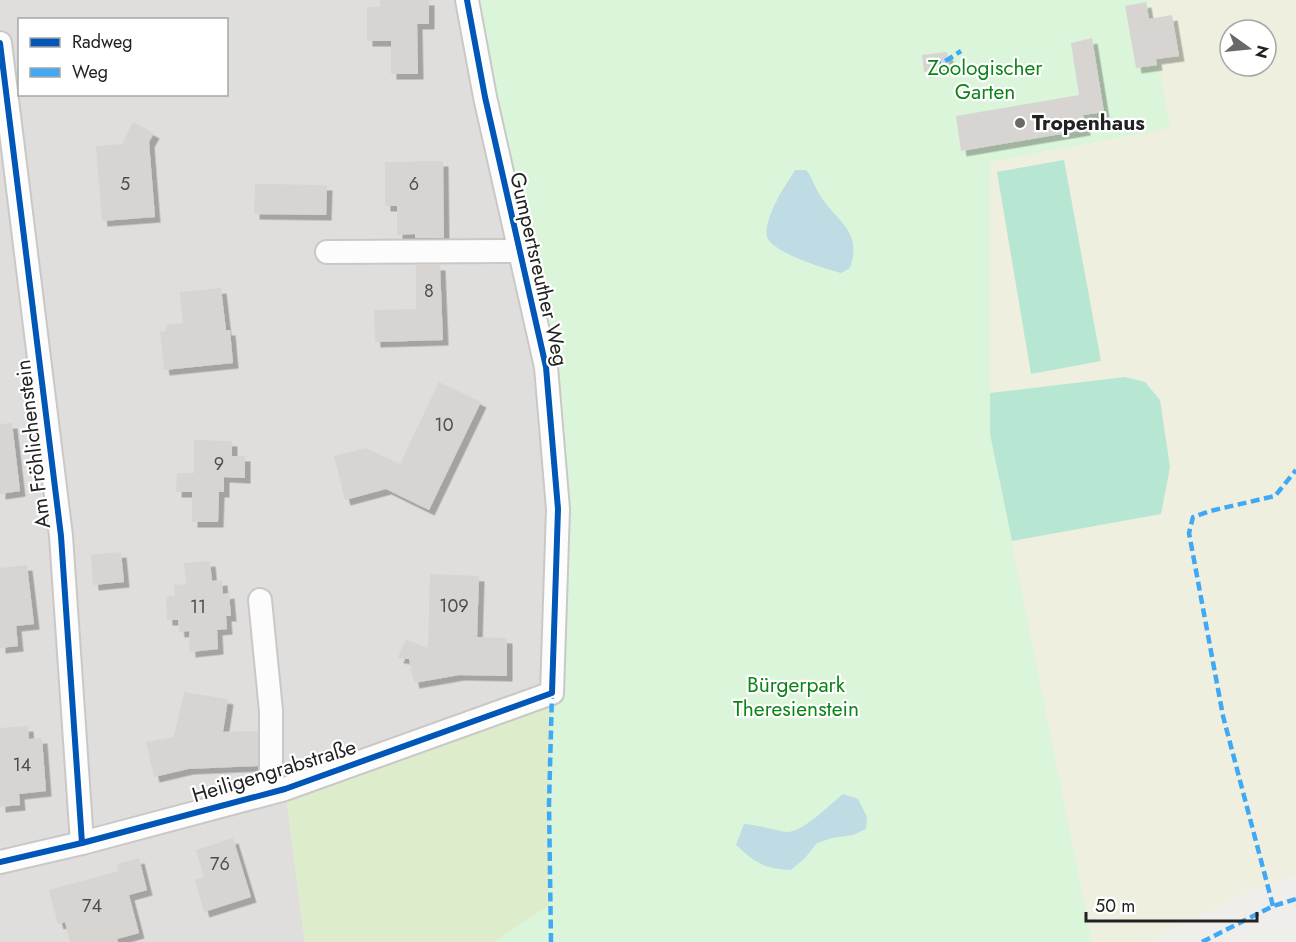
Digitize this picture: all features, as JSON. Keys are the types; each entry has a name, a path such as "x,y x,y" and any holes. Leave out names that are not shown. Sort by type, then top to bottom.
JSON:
{"street":[{"name":"Gumpertsreuther Weg","path":"466,0 484,97 546,368 557,497 552,693"},
{"name":"Am Fröhlichenstein","path":"0,42 61,537 82,843"},
{"path":"327,252 518,250"},
{"path":"260,600 271,711 272,792"},
{"name":"Heiligengrabstraße","path":"0,862 82,843 272,792 552,693"}],"shaded area":[{"path":"0,0 467,0 545,367 552,693 285,789 305,942 0,942"}],"green space":[{"name":"Bürgerpark Theresienstein","path":"467,0 1148,0 1170,128 990,162 990,434 1092,942 494,942 549,905 552,693 546,367"},
{"path":"1148,0 1296,0 1296,875 1249,891 1148,942 1092,942 990,434 990,162 1170,128"},
{"path":"1064,160 1101,361 1031,374 997,172"},
{"path":"1125,377 1145,382 1160,400 1170,467 1161,514 1012,541 990,434 990,393"},
{"path":"552,693 549,906 494,942 305,942 285,789"}],"water":[{"path":"795,170 806,170 823,200 850,234 853,254 850,268 841,273 789,254 771,243 767,237 767,224 772,210"},
{"path":"843,794 858,799 867,817 866,829 853,835 817,843 791,870 761,864 736,845 744,824 786,832 793,831 808,823"}],"building":[{"path":"380,0 429,0 429,24 417,24 418,74 391,74 391,41 367,41 367,7 380,7"},
{"path":"1146,2 1149,19 1172,15 1179,56 1156,59 1157,65 1136,68 1125,6"},
{"name":"Tropenhaus","path":"1092,38 1104,112 1083,115 1085,130 961,151 956,116 1079,95 1071,43"},
{"path":"947,52 950,69 924,72 922,55"},
{"path":"133,122 154,133 149,142 155,217 102,221 96,146 122,144"},
{"path":"443,161 444,238 415,238 415,234 397,235 397,206 385,206 385,162"},
{"path":"255,184 327,185 326,215 254,214"},
{"path":"416,265 440,265 443,340 375,342 374,310 416,309"},
{"path":"221,288 226,330 230,330 233,363 164,370 160,332 166,331 166,325 183,323 180,292"},
{"path":"439,382 481,402 429,510 386,489 345,500 334,456 366,448 400,464"},
{"path":"12,423 20,491 0,494 0,424"},
{"path":"194,440 232,441 232,456 245,456 245,478 224,477 224,492 219,492 218,522 192,522 192,492 176,492 177,473 194,473"},
{"path":"121,552 124,582 93,585 91,555"},
{"path":"210,561 212,581 222,580 223,594 229,593 231,616 226,616 227,629 217,630 218,649 190,652 189,631 179,632 178,620 167,620 166,597 175,596 174,585 186,584 184,563"},
{"path":"27,565 34,624 16,626 18,646 0,648 0,568"},
{"path":"430,574 479,576 477,637 507,638 507,676 459,675 414,683 409,659 398,658 403,644 406,643 405,639 428,648"},
{"path":"184,692 228,699 223,732 258,731 258,766 188,769 154,777 146,742 174,737"},
{"path":"28,726 29,739 42,738 46,791 19,794 20,805 0,807 0,728"},
{"path":"233,838 251,897 204,912 195,880 204,877 196,850"},
{"path":"139,858 147,890 129,895 139,933 117,939 118,942 70,942 65,922 58,924 49,890 119,871 117,864"}],"marked path":[{"path":"932,63 944,62 961,51"},
{"path":"1273,906 1223,716 1189,533 1193,517 1275,496 1296,470"},
{"path":"551,942 549,804 552,693"},
{"path":"1202,942 1273,906 1296,899"}],"cycle path":[{"path":"0,862 82,843 285,789 552,693 558,509 546,367 485,97 467,0"},
{"path":"0,43 61,536 82,843"}],"place":[{"name":"Tropenhaus","path":"1020,123"}],"park label":[{"name":"Zoologischer Garten","path":"985,80"}]}
